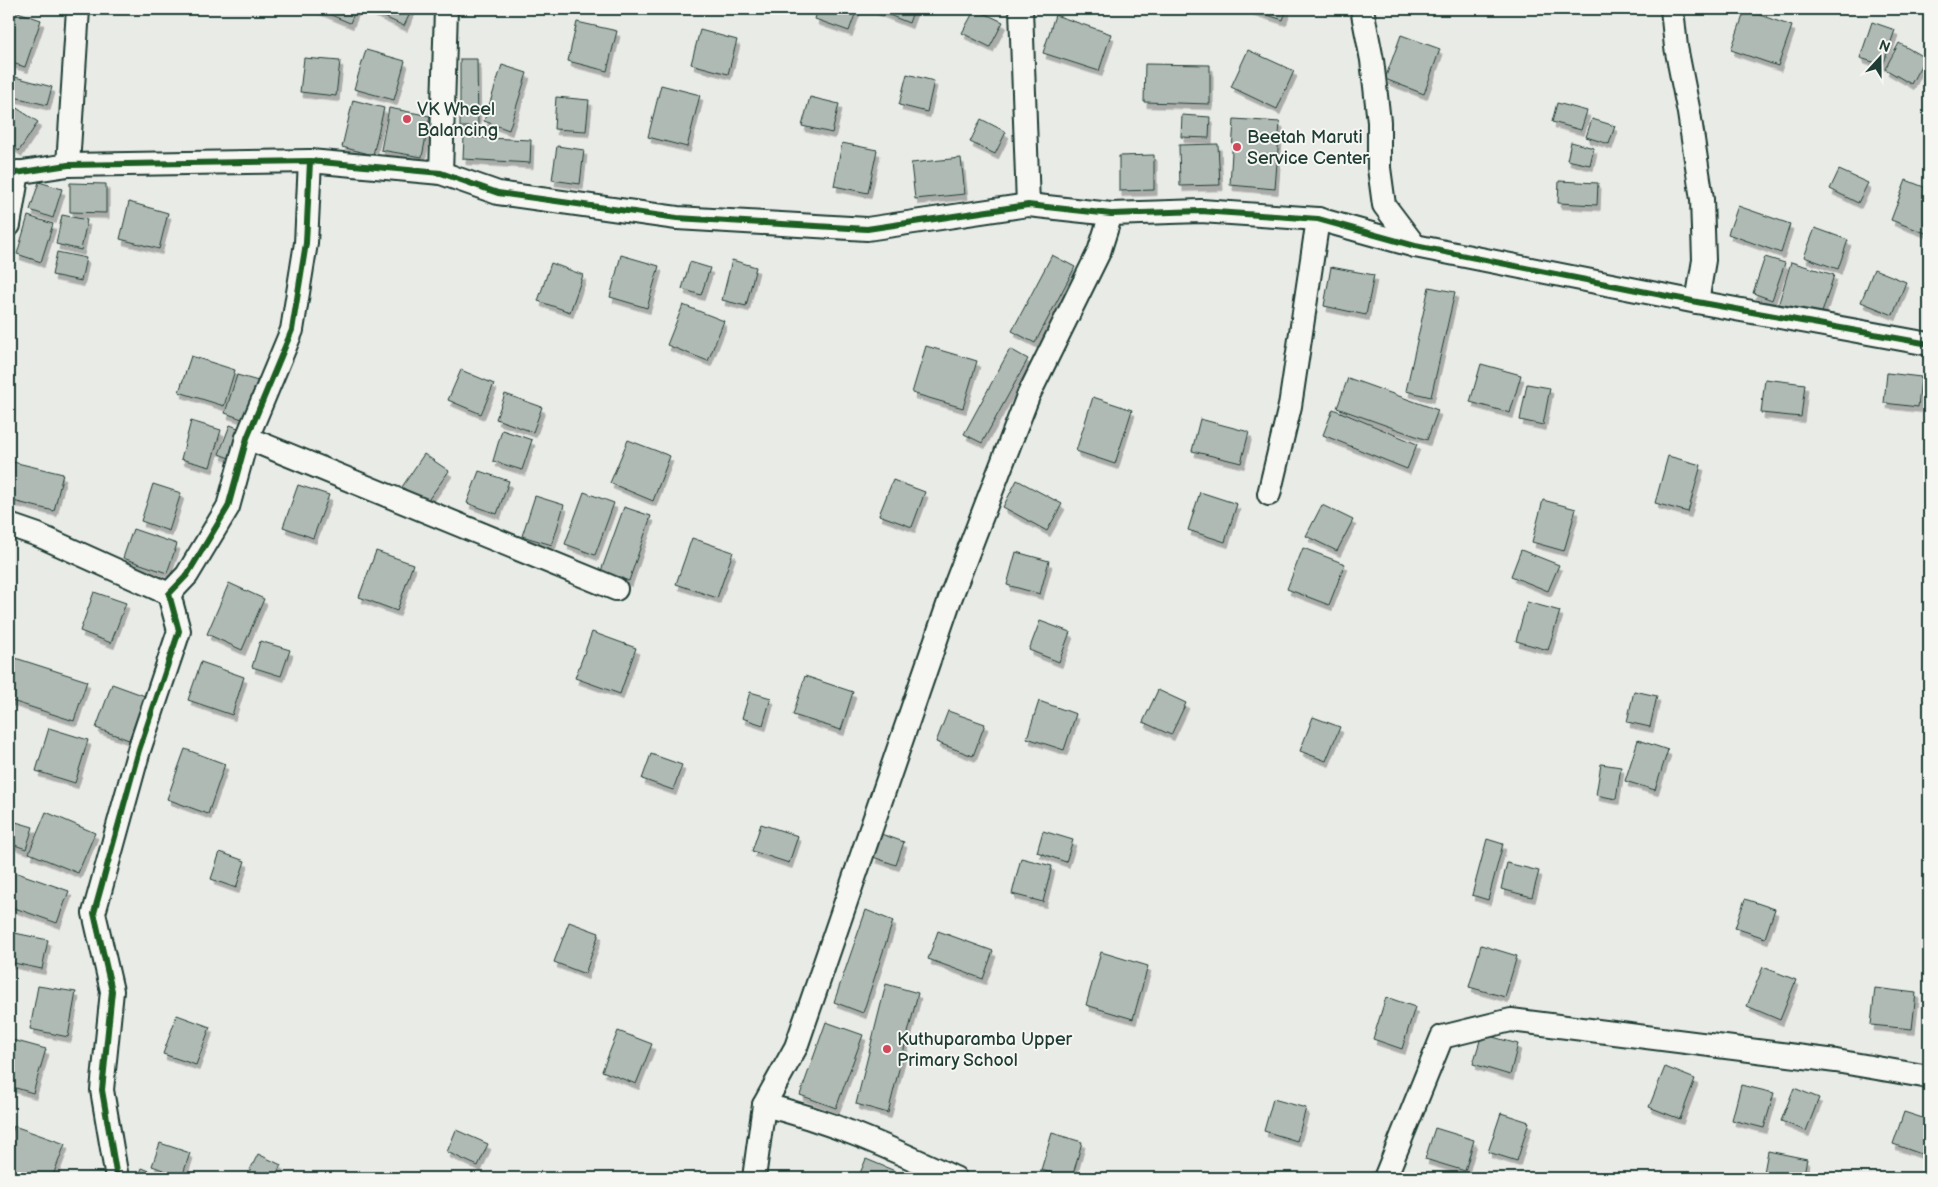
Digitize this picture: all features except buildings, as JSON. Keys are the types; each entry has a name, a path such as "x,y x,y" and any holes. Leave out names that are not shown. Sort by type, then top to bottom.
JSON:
{"street":[{"path":"68,164 78,9"},
{"path":"441,173 446,9"},
{"path":"1021,9 1028,205"},
{"path":"1362,9 1372,60 1379,122 1379,168 1384,205 1414,246"},
{"path":"1672,9 1676,47 1689,112 1702,199 1704,260 1697,302"},
{"path":"169,594 186,575 228,507 247,438 292,330 306,243 310,161"},
{"path":"9,225 13,173 68,164 310,161 441,173 498,193 668,217 867,230 1028,205 1111,214 1201,211 1318,219 1414,246 1697,302 1929,344"},
{"path":"754,1178 764,1106 796,1047 950,599 1025,405 1099,252 1111,214"},
{"path":"1269,494 1290,406 1318,219"},
{"path":"247,438 616,589"},
{"path":"9,525 38,535 169,594"},
{"path":"117,1178 102,1090 112,992 94,913 139,750 179,631 169,594"},
{"path":"1384,1178 1442,1037 1511,1020 1836,1062 1929,1077"},
{"path":"764,1106 804,1115 888,1147 955,1178"}],"cycle path":[{"path":"9,174 68,165 310,161 441,173 498,193 677,218 867,229 1028,205 1111,214 1201,211 1318,219 1415,246 1697,302 1929,344"},
{"path":"117,1178 102,1090 112,991 94,913 139,750 179,631 169,594 187,575 228,507 247,438 292,330 306,243 310,161"}],"place":[{"name":"VK Wheel Balancing","path":"407,119"},
{"name":"Beetah Maruti Service Center","path":"1237,147"},
{"name":"Kuthuparamba Upper Primary School","path":"887,1049"}]}
